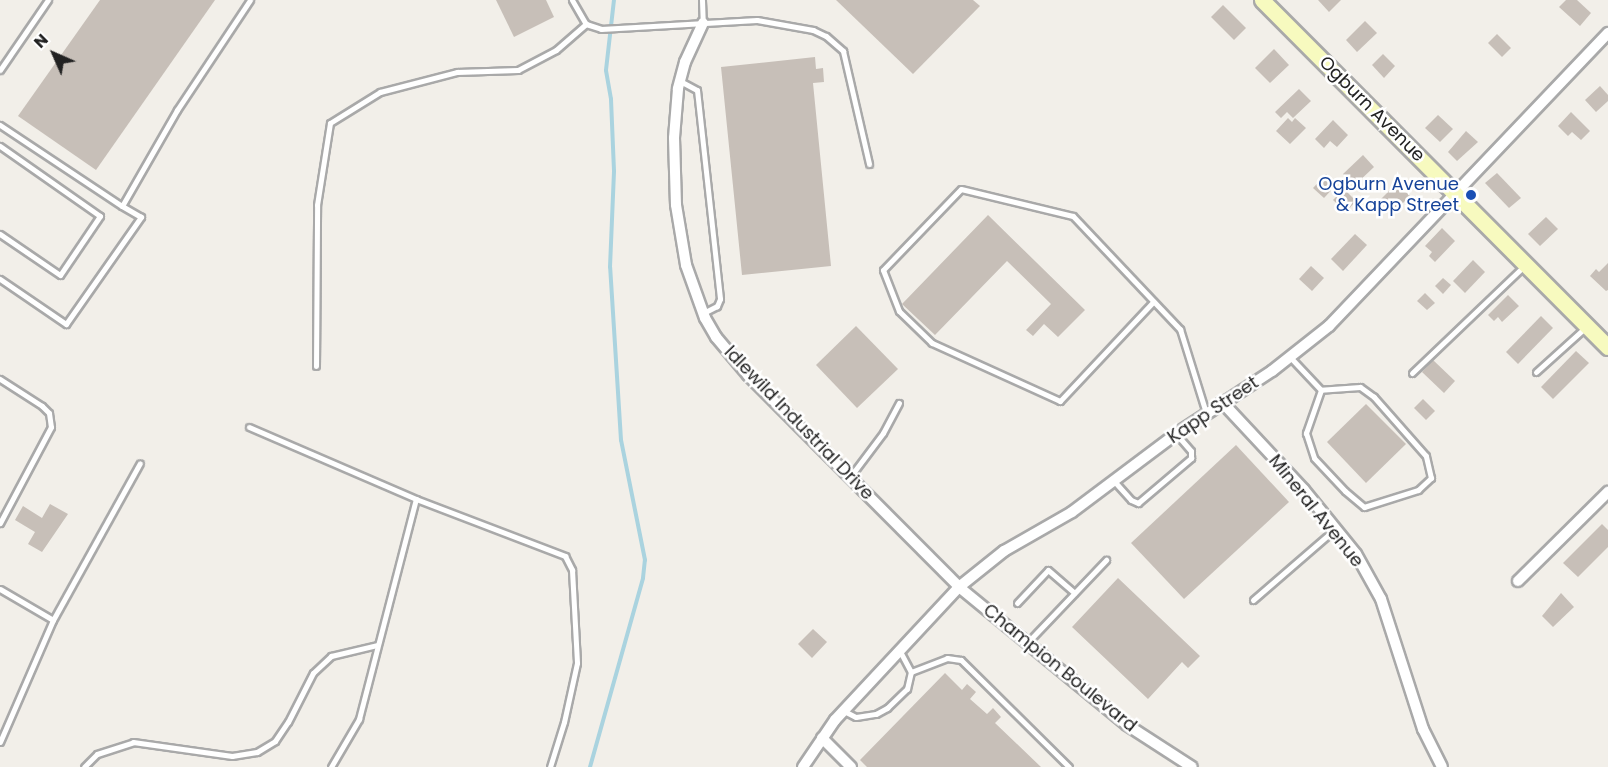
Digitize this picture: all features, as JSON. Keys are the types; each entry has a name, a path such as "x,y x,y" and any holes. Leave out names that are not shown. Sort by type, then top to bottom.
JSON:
{"street":[{"name":"Ogburn Avenue","path":"1262,0 1455,191 1608,347"},
{"name":"Idlewild Industrial Drive","path":"703,23 685,62 675,120 676,205 686,265 703,313 729,354 959,587"},
{"name":"Kapp Street","path":"803,767 822,738 844,711 959,587 1004,551 1072,512 1176,434 1290,357 1329,326 1455,191 1608,33"},
{"name":"Mineral Avenue","path":"1222,402 1304,490 1356,554 1381,599 1423,729 1442,767"},
{"path":"1518,581 1608,492"},
{"name":"Champion Boulevard","path":"959,587 1127,725 1192,767"},
{"path":"822,738 851,767"}],"lane":[{"path":"0,70 48,0"},
{"path":"122,206 177,110 250,0"},
{"path":"572,0 586,24 601,29 757,20 813,30 826,36 843,51 869,164"},
{"path":"702,0 703,23"},
{"path":"316,366 317,205 330,123 381,92 457,72 518,70 556,50 586,24"},
{"path":"680,81 697,90 720,299 717,306 703,313"},
{"path":"0,125 141,217 66,324 0,279"},
{"path":"0,146 100,216 60,275 0,234"},
{"path":"1153,302 1060,401 932,343 899,310 883,270 961,189 1073,216 1180,329 1206,413"},
{"path":"1412,373 1526,264"},
{"path":"1536,372 1587,326"},
{"path":"1290,357 1321,390"},
{"path":"0,379 42,406 49,413 51,427 0,523"},
{"path":"1360,387 1374,397 1426,456 1431,478 1418,490 1364,507 1314,458 1306,433 1321,390 1360,387"},
{"path":"850,477 883,434 899,403"},
{"path":"249,427 416,499 565,556 572,570 577,663 564,723 550,767"},
{"path":"1114,481 1131,500 1138,503 1191,458 1191,451 1176,434"},
{"path":"0,742 53,620 140,463"},
{"path":"331,767 359,719 416,499"},
{"path":"1253,600 1335,529"},
{"path":"1027,643 1106,560"},
{"path":"1017,603 1048,570 1074,593"},
{"path":"0,589 53,620"},
{"path":"84,767 97,754 133,742 232,756 258,752 275,741 288,722 312,673 331,656 377,645"},
{"path":"844,711 856,717 865,717 887,708 907,689 911,672 900,651"},
{"path":"911,672 947,658 961,660 1069,767"}],"building":[{"path":"100,0 215,0 96,170 18,116"},
{"path":"496,0 546,0 554,17 514,37"},
{"path":"836,0 973,0 980,6 913,74"},
{"path":"1318,0 1341,0 1329,12"},
{"path":"1566,0 1577,0 1591,13 1580,26 1559,7"},
{"path":"1223,5 1246,28 1234,40 1211,17"},
{"path":"1365,21 1377,33 1357,52 1346,40"},
{"path":"1497,34 1511,48 1502,57 1488,43"},
{"path":"1274,49 1289,65 1270,83 1255,68"},
{"path":"1383,54 1395,66 1384,78 1372,65"},
{"path":"815,57 816,69 823,68 824,82 813,83 831,266 742,275 721,67"},
{"path":"1600,86 1608,95 1608,101 1596,112 1585,100"},
{"path":"1299,89 1311,101 1293,118 1287,112 1281,118 1275,112"},
{"path":"1571,112 1590,131 1581,140 1572,132 1568,136 1558,126"},
{"path":"1438,115 1453,129 1440,142 1425,128"},
{"path":"1288,118 1292,122 1295,118 1306,128 1290,144 1276,131"},
{"path":"1333,120 1348,135 1337,147 1330,141 1324,148 1315,139"},
{"path":"1466,131 1478,142 1457,161 1448,152"},
{"path":"1363,155 1374,167 1354,186 1343,174"},
{"path":"1497,173 1521,198 1509,208 1485,183"},
{"path":"1326,174 1337,184 1324,198 1313,188"},
{"path":"1397,183 1410,196 1393,213 1380,200"},
{"path":"1344,189 1356,201 1346,212 1333,200"},
{"path":"988,215 1085,310 1058,337 1044,324 1033,336 1026,330 1051,304 1007,261 935,335 902,304"},
{"path":"1546,217 1558,229 1540,246 1528,234"},
{"path":"1442,228 1455,241 1435,262 1429,256 1432,252 1425,246"},
{"path":"1355,234 1367,245 1343,271 1331,259"},
{"path":"1473,260 1485,272 1465,293 1453,281"},
{"path":"1608,263 1608,290 1606,291 1590,276 1596,269 1599,272"},
{"path":"1311,266 1324,278 1312,291 1299,279"},
{"path":"1443,278 1451,285 1443,294 1435,286"},
{"path":"1425,293 1435,303 1427,310 1417,301"},
{"path":"1508,295 1519,306 1502,322 1498,317 1494,321 1488,315"},
{"path":"1541,316 1553,328 1518,364 1506,352"},
{"path":"856,326 898,369 857,408 816,365"},
{"path":"1576,351 1589,363 1553,399 1541,387"},
{"path":"1433,360 1455,381 1444,393 1422,372"},
{"path":"1423,399 1435,411 1426,420 1414,408"},
{"path":"1366,404 1406,444 1366,483 1327,442"},
{"path":"1236,445 1289,502 1184,599 1131,543"},
{"path":"50,504 68,514 42,552 28,544 35,532 15,520 23,506 42,518"},
{"path":"1602,524 1608,530 1608,547 1578,577 1563,563"},
{"path":"1118,578 1200,656 1188,668 1182,662 1148,699 1072,627"},
{"path":"1561,593 1574,607 1553,627 1542,616"},
{"path":"813,629 827,642 812,658 798,644"},
{"path":"945,673 962,690 967,684 976,692 970,699 987,714 993,708 1001,717 995,723 1041,767 867,767 860,760"}],"waterway":[{"path":"590,767 643,578 645,560 621,440 610,267 614,171 611,99 606,70 614,0"}],"place":[{"name":"Ogburn Avenue & Kapp Street","path":"1471,195"}]}
